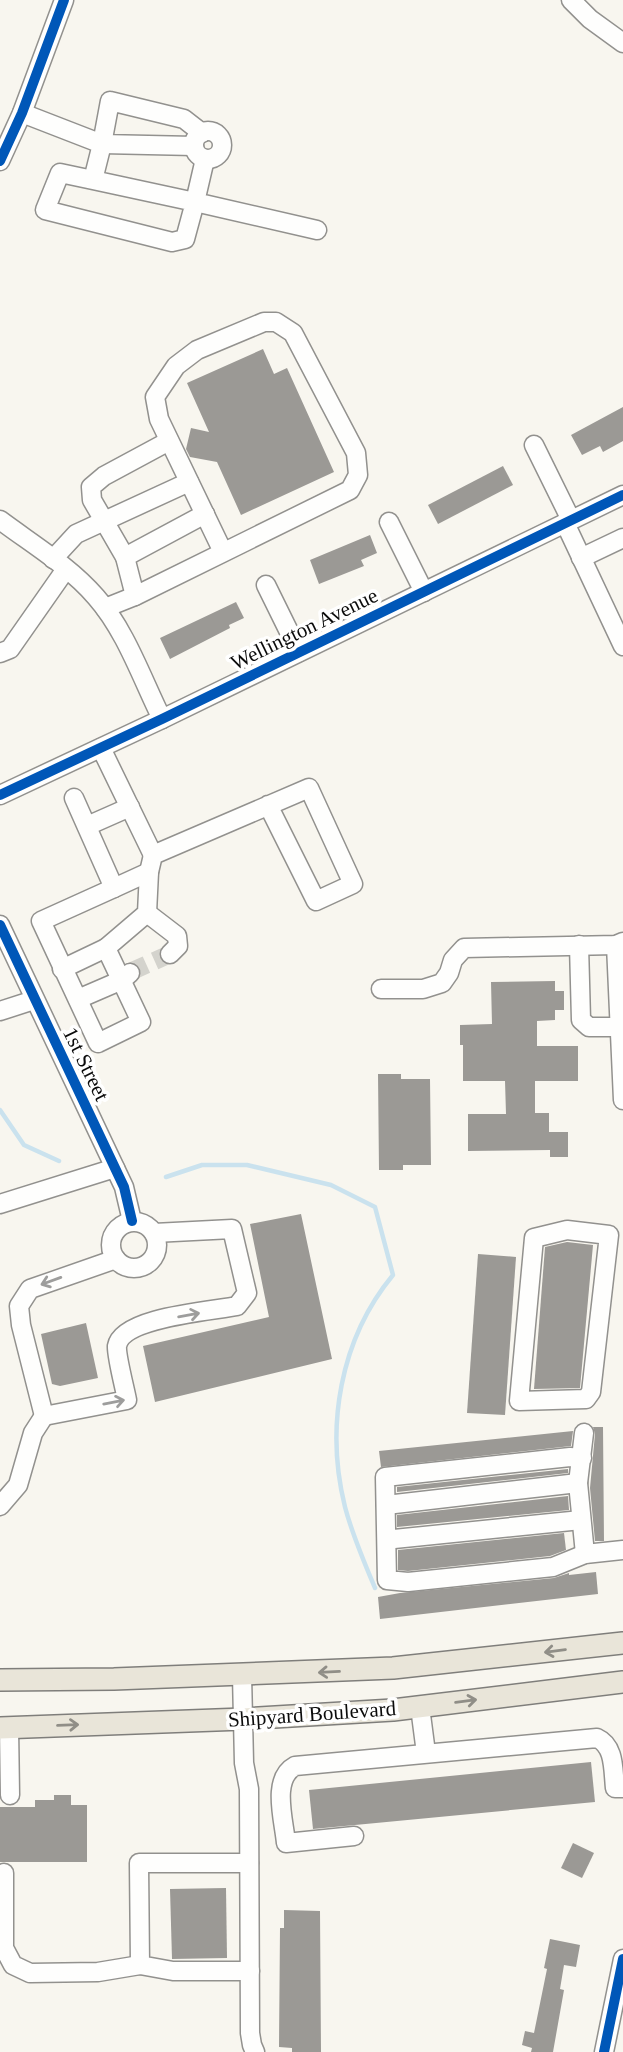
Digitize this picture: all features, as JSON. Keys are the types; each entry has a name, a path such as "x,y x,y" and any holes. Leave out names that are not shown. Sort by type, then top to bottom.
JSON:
{"main road":[{"name":"Shipyard Boulevard","path":"0,1680 242,1675 393,1668 623,1643"},
{"name":"Shipyard Boulevard","path":"5,1728 243,1719 420,1707 623,1682"}],"street":[{"path":"0,161 22,113 64,0"},
{"path":"571,0 590,19 623,43"},
{"path":"93,180 110,101 184,118 200,146 195,202 185,239 172,242 45,211 60,173 195,202 317,230"},
{"path":"22,113 102,144 200,146"},
{"path":"105,608 135,596 350,490 358,475 356,453 293,333 276,322 264,322 197,351 176,366 155,397 159,419 223,552"},
{"path":"135,596 125,557 92,500 91,486 104,476 169,441"},
{"path":"534,445 568,521 581,558 623,646"},
{"path":"0,653 10,649 76,534 189,482"},
{"name":"Wellington Avenue","path":"0,794 162,719 623,495"},
{"path":"125,557 205,514"},
{"path":"0,520 89,589 105,608 162,719"},
{"path":"390,522 424,592"},
{"path":"581,558 623,538"},
{"path":"266,585 299,652"},
{"path":"62,969 106,948 147,913 151,863 130,807 101,748"},
{"path":"106,948 126,976 141,1022 98,1043 41,921 114,888 151,863 268,806 309,788 353,884 316,901 268,806"},
{"path":"74,797 114,888"},
{"path":"87,826 130,807"},
{"path":"147,913 177,936 178,946 170,954"},
{"name":"1st Street","path":"0,925 124,1187 132,1221"},
{"path":"381,989 423,989 442,983 453,960 464,948 620,943 619,1027 623,1100"},
{"path":"579,946 581,1020 589,1027 619,1027"},
{"path":"78,999 126,976"},
{"path":"0,1011 34,1000"},
{"path":"0,1204 115,1168"},
{"path":"132,1221 149,1227 154,1233 157,1248 150,1262 135,1268 121,1264 112,1253 112,1239 120,1227 132,1221"},
{"path":"0,1506 18,1485 33,1433 44,1416 127,1400 117,1346 124,1334 142,1323 237,1306 247,1293 232,1230 154,1233"},
{"path":"567,1230 616,1236 591,1392 586,1399 519,1401 534,1238 567,1230"},
{"path":"44,1416 21,1325 19,1306 30,1289 116,1259"},
{"path":"584,1433 578,1483 585,1554"},
{"path":"582,1458 570,1457 384,1477 387,1580 408,1582 553,1567 585,1554 623,1550"},
{"path":"386,1505 578,1483"},
{"path":"387,1537 394,1539 581,1520"},
{"path":"242,1675 244,1763 249,1789 250,2033 255,2052"},
{"path":"420,1707 426,1753"},
{"path":"5,1728 10,1794"},
{"path":"355,1836 286,1843 281,1788 284,1774 295,1766 597,1738 603,1740 610,1751 615,1788 623,1788"},
{"path":"140,1965 139,1863 249,1863"},
{"path":"4,1873 4,1948 13,1965 30,1973 98,1972 140,1965 173,1971 250,1971"},
{"path":"604,2052 623,1959"}],"building":[{"path":"263,349 274,374 287,368 334,472 241,515 217,462 190,457 186,449 191,428 209,432 187,383"},
{"path":"623,407 623,441 603,452 600,446 582,455 571,435"},
{"path":"503,466 513,485 438,524 428,505"},
{"path":"370,535 377,553 361,560 364,566 319,584 310,560"},
{"path":"236,602 244,618 170,659 160,638"},
{"path":"555,981 555,991 564,991 564,1010 555,1010 555,1020 537,1021 537,1046 578,1046 578,1081 535,1081 535,1113 549,1113 549,1132 568,1132 568,1157 550,1157 550,1150 468,1151 468,1114 506,1114 505,1081 463,1081 460,1025 492,1024 491,982"},
{"path":"378,1074 401,1074 401,1079 430,1079 431,1165 403,1165 403,1170 379,1170"},
{"path":"301,1214 332,1359 155,1402 143,1346 269,1317 250,1224"},
{"path":"567,1242 593,1245 580,1388 534,1389 545,1247"},
{"path":"478,1254 516,1257 505,1415 467,1413"},
{"path":"86,1323 98,1378 60,1386 52,1384 41,1334"},
{"path":"593,1427 603,1427 604,1541 595,1541 590,1488 595,1434"},
{"path":"573,1431 571,1446 381,1467 379,1451"},
{"path":"568,1469 568,1473 397,1492 397,1487"},
{"path":"568,1496 569,1510 397,1527 397,1515"},
{"path":"564,1533 566,1550 550,1556 398,1570 398,1550"},
{"path":"596,1572 598,1594 380,1619 378,1597"},
{"path":"591,1762 595,1802 313,1829 309,1790"},
{"path":"54,1795 71,1795 71,1805 87,1805 87,1862 0,1862 0,1807 35,1807 35,1800 54,1800"},
{"path":"573,1843 594,1853 582,1878 561,1868"},
{"path":"226,1888 227,1958 172,1959 170,1889"},
{"path":"284,1910 320,1911 321,2052 292,2052 292,2048 279,2047 280,1928 284,1928"},
{"path":"550,1939 580,1945 576,1967 564,1965 560,1989 564,1990 553,2052 531,2052 532,2048 522,2045 525,2031 534,2033"}],"waterway":[{"path":"0,1110 24,1145 59,1161"},
{"path":"166,1177 202,1165 247,1165 331,1185 375,1207 393,1275 360,1327 349,1355 337,1415 339,1477 345,1507 375,1588"}],"tunnel":[{"path":"130,972 170,954"}],"cycle path":[{"path":"0,161 22,113 64,0"},
{"path":"0,795 623,495"},
{"path":"0,925 124,1187 132,1221"},
{"path":"604,2052 623,1959"}]}
